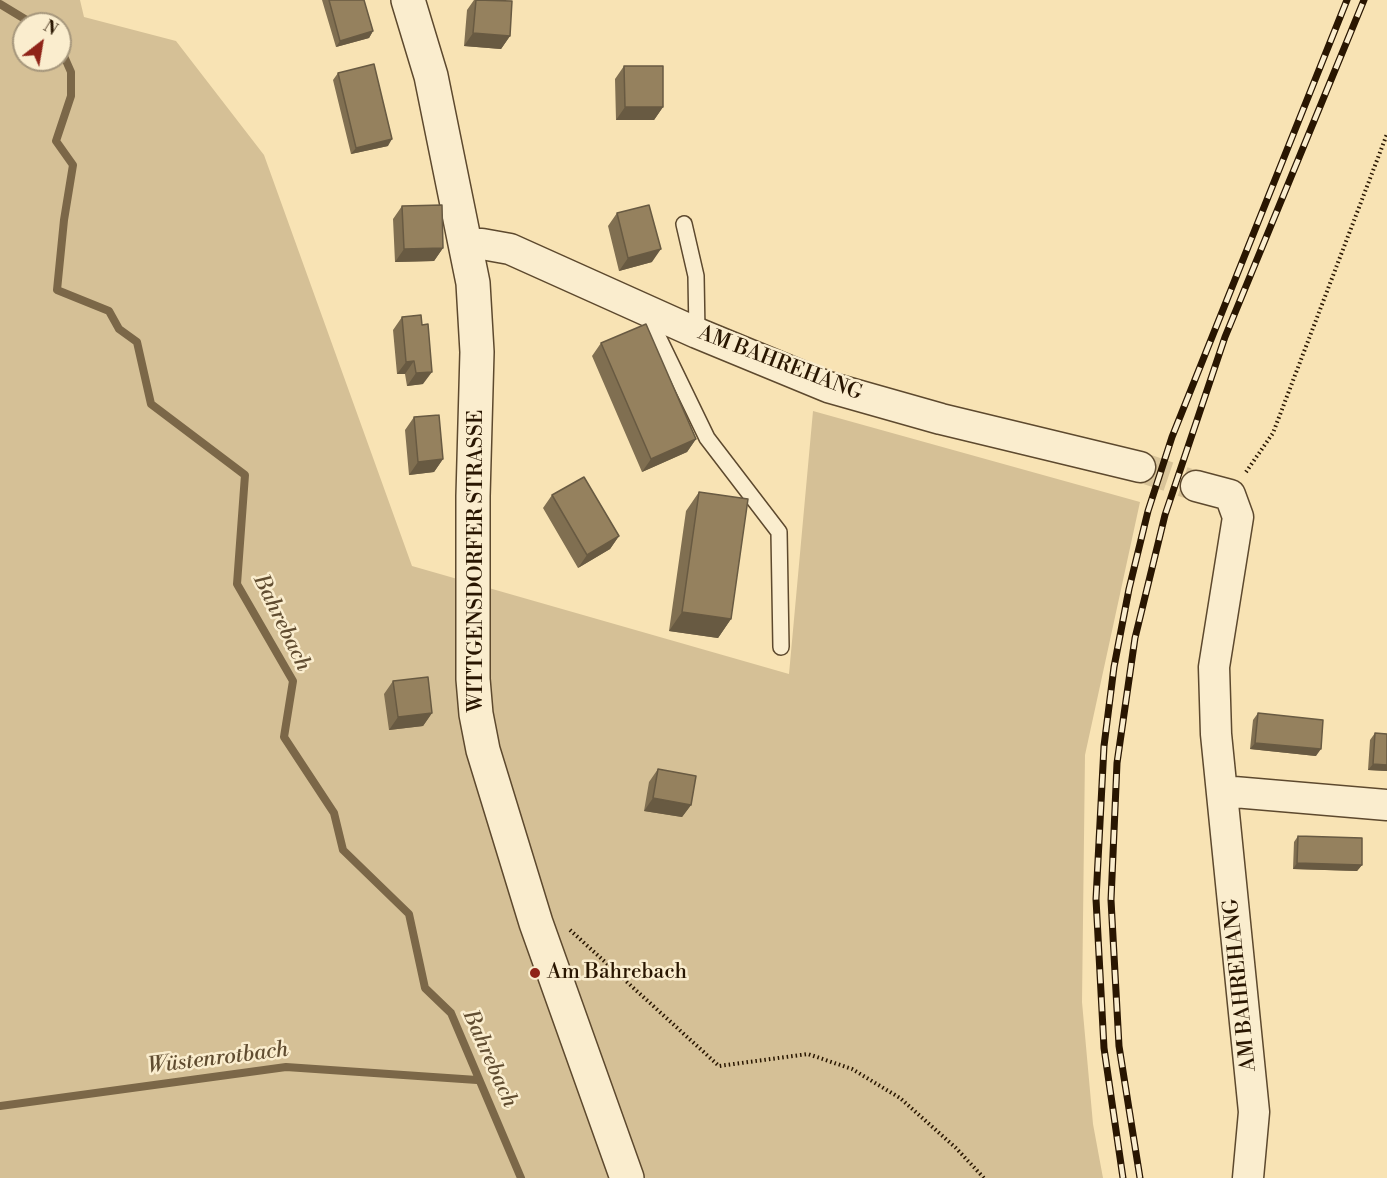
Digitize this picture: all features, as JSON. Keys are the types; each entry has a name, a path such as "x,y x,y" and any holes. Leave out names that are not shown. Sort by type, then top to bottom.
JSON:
{"street":[{"name":"WITTGENSDORFER STRASSE","path":"408,0 431,76 473,283 477,352 473,519 473,679 476,714 483,750 536,923 627,1178"},
{"name":"AM BAHREHANG","path":"466,244 482,244 510,249 697,333 828,387 941,419 1140,467"},
{"path":"1196,486 1230,495"},
{"name":"AM BAHREHANG","path":"1230,495 1238,517 1214,667 1216,734 1254,1112 1248,1178"},
{"path":"1222,791 1387,805"}],"lane":[{"path":"684,224 696,276 697,333"},
{"path":"645,309 707,438 779,532 782,647"}],"path":[{"path":"1230,495 1273,433 1387,134"},
{"path":"536,923 553,917 581,938 719,1066 808,1054 852,1070 900,1098 956,1148 984,1178"}],"shaded area":[{"path":"0,0 80,0 84,17 176,41 264,155 412,566 789,674 813,411 1140,502 1085,755 1082,1002 1093,1124 1103,1178 0,1178"}],"building":[{"path":"329,0 364,0 373,31 340,41"},
{"path":"476,0 512,1 510,36 473,33"},
{"path":"374,64 392,139 356,148 338,73"},
{"path":"624,66 663,66 663,107 625,107"},
{"path":"442,205 443,248 404,249 402,206"},
{"path":"649,205 661,249 628,258 617,213"},
{"path":"421,315 422,325 428,324 432,372 416,373 414,361 406,362 402,317"},
{"path":"646,324 696,439 651,459 601,343"},
{"path":"439,415 443,459 418,462 414,417"},
{"path":"584,477 619,536 587,555 552,495"},
{"path":"699,492 748,499 731,619 682,612"},
{"path":"428,677 432,713 398,717 393,681"},
{"path":"1258,713 1323,720 1321,749 1255,743"},
{"path":"1375,733 1387,734 1387,765 1373,764"},
{"path":"658,769 696,776 691,805 653,798"},
{"path":"1298,836 1362,838 1362,865 1297,863"}],"waterway":[{"name":"Bahrebach","path":"0,4 13,12"},
{"name":"Bahrebach","path":"71,72 71,96 56,141 73,165 64,220 57,290 109,311 119,329 137,342 151,404 245,475 237,584 293,681 284,737 334,813 343,850 409,914 425,988 451,1013 521,1178"},
{"name":"Wüstenrotbach","path":"0,1106 286,1067 477,1080"}],"tunnel":[{"path":"1140,467 1196,486"}],"railway":[{"path":"1123,1178 1104,1048 1096,899 1104,746 1114,667 1129,589 1148,511 1172,437 1347,0"},
{"path":"1140,1178 1119,1046 1111,900 1117,763 1135,638 1165,515 1225,337 1364,0"}],"place":[{"name":"Am Bahrebach","path":"535,973"}]}
